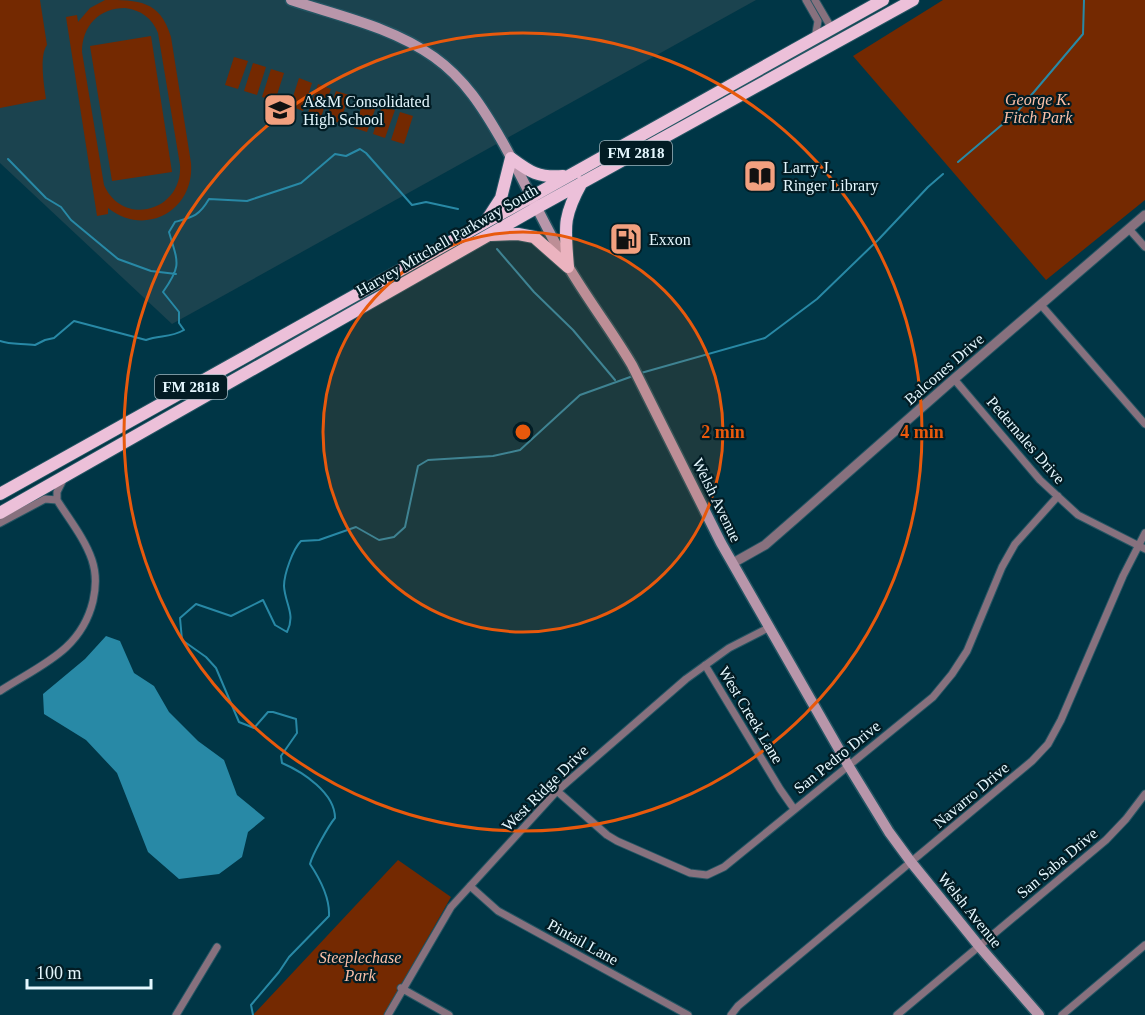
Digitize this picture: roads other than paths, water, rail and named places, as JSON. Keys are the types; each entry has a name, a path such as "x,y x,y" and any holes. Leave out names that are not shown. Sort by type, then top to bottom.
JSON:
{"highway":[{"name":"Harvey Mitchell Parkway South","path":"535,202 570,175 883,0"},
{"name":"Harvey Mitchell Parkway South","path":"0,494 535,202 582,182 913,0"},
{"path":"824,49 831,37 832,29"},
{"path":"568,267 534,237 485,230 501,198 511,158 530,172 542,176 570,175"},
{"path":"568,267 565,227 571,202 582,182"},
{"name":"Harvey Mitchell Parkway South","path":"0,513 485,230"}],"main road":[{"name":"Welsh Avenue","path":"291,0 388,32 432,55 459,77 472,92 511,158 568,267 632,365 733,563 848,765 889,832 979,946 1039,1015"}],"street":[{"path":"806,0 818,21 815,38"},
{"path":"814,0 832,29"},
{"name":"Balcones Drive","path":"733,563 765,545 1145,215"},
{"path":"1129,229 1145,247"},
{"path":"1041,305 1145,424"},
{"name":"Pedernales Drive","path":"954,379 1040,480 1078,515 1142,548"},
{"path":"0,691 59,655 80,634 90,613 95,594 92,561 87,548 57,500 57,492 64,477"},
{"name":"San Pedro Drive","path":"558,791 607,835 617,841 690,873 707,875 724,867 933,697 967,651 1002,567 1015,544 1058,496"},
{"path":"0,523 45,499 57,500"},
{"name":"Navarro Drive","path":"732,1015 738,1006 1032,761 1048,744 1061,720 1123,576 1142,548 1145,533"},
{"name":"West Ridge Drive","path":"388,1015 451,907 558,791 705,665 729,648 770,627"},
{"name":"West Creek Lane","path":"705,665 794,809"},
{"name":"San Saba Drive","path":"897,1015 1106,840 1143,800 1145,794"},
{"name":"Pintail Lane","path":"470,886 498,911 688,1015"},
{"path":"1062,1015 1145,945"},
{"path":"176,1015 217,947"},
{"path":"402,988 449,1015"}],"water":[{"path":"106,636 120,641 134,673 154,686 169,712 198,741 224,760 237,795 265,818 248,832 242,857 219,874 179,879 148,852 117,773 86,740 44,714 43,694 85,659"}],"waterway":[{"path":"958,162 1017,112 1083,34 1084,0"},
{"path":"0,341 35,345 54,338 74,321 146,340 184,330 179,323 179,312 163,292 176,269 176,257 169,232 175,222 195,215 209,199 247,201 301,183 335,154 346,156 360,149 412,205 426,202 458,209"},
{"path":"8,159 46,198 61,207 71,220 118,259 151,271 176,274"},
{"path":"641,373 765,338 817,299 943,174"},
{"path":"497,249 534,292 573,330 615,380"},
{"path":"253,1015 251,1005 289,957 329,916 324,889 310,864 335,818 334,809 330,800 316,784 282,763 281,756 297,733 296,719 268,712 254,728 239,722 216,668 206,657 182,640 180,618 196,604 231,616 263,600 275,625 287,632 290,614 284,581 292,556 301,541 319,540 356,527 379,540 394,537 405,527 418,466 428,460 493,456 520,450 580,395 633,376"}],"place":[{"name":"A&M Consolidated High School","path":"280,110"},
{"name":"Larry J. Ringer Library","path":"760,176"},
{"name":"Exxon","path":"626,239"}],"park label":[{"name":"George K. Fitch Park","path":"1038,108"},
{"name":"Steeplechase Park","path":"360,966"}]}
